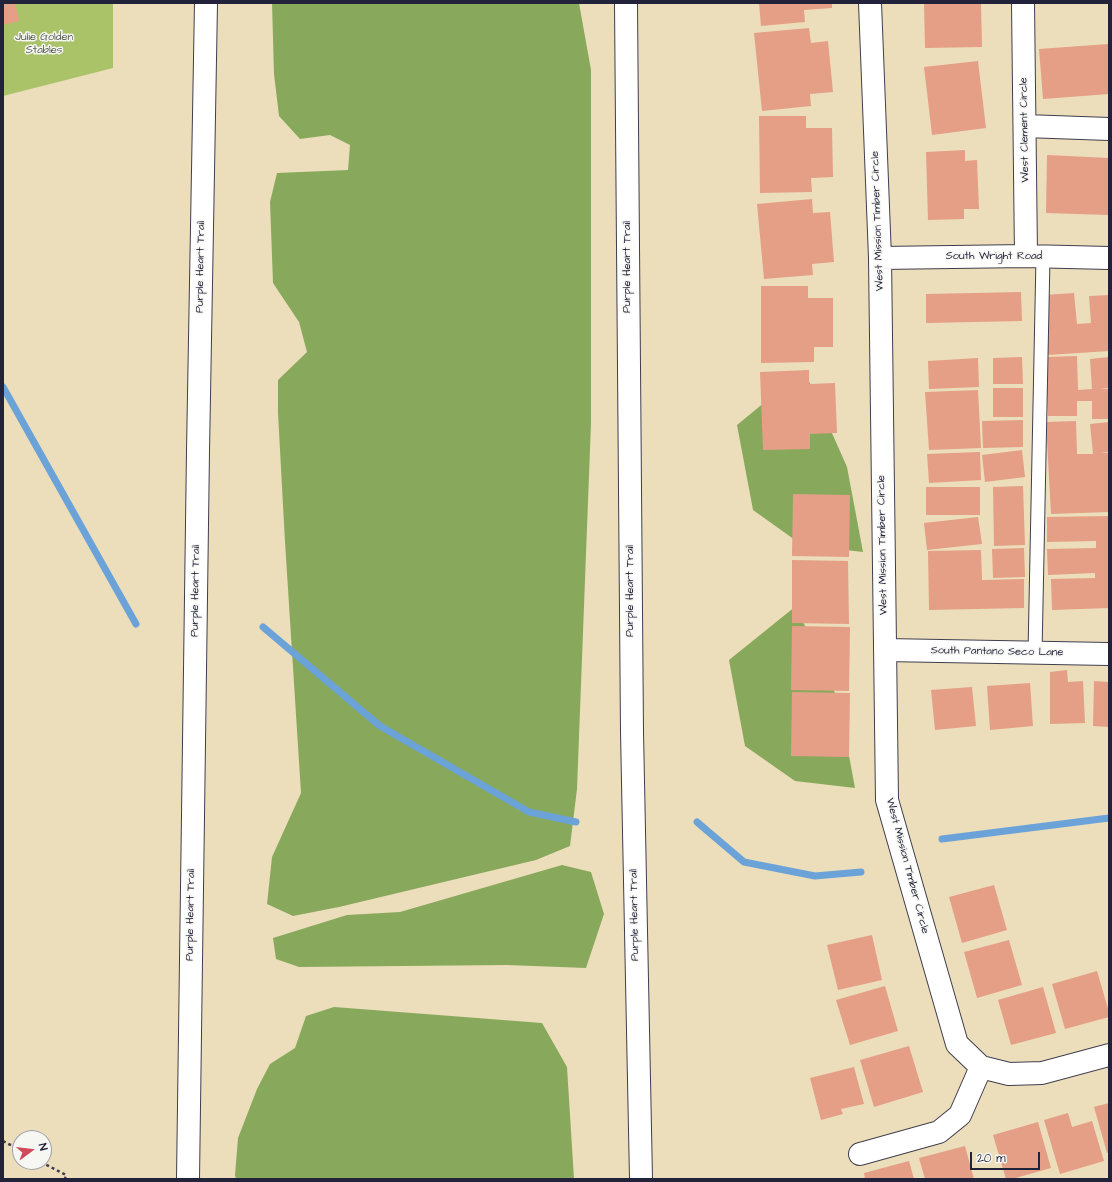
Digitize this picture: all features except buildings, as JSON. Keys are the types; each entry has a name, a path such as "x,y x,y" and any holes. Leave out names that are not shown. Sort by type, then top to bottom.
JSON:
{"main road":[{"name":"Purple Heart Trail","path":"188,1179 206,3"},
{"name":"Purple Heart Trail","path":"626,3 632,732 641,1179"},
{"name":"West Mission Timber Circle","path":"870,3 880,258 887,800 957,1044 982,1067 1010,1074 1042,1074 1109,1055"},
{"name":"West Clement Circle","path":"1023,3 1025,126 1035,256"},
{"path":"1025,126 1109,129"},
{"name":"South Wright Road","path":"880,258 1035,256 1109,258"},
{"name":"South Pantano Seco Lane","path":"885,650 1109,654"},
{"path":"860,1154 939,1132 960,1115 982,1067"}],"lane":[{"path":"1035,256 1035,653"}],"path":[{"path":"3,1141 12,1146"},
{"path":"52,1168 66,1176 65,1179"}],"green space":[{"name":"Julie Golden Stables","path":"3,3 113,3 113,68 3,96"},
{"path":"272,3 579,3 591,70 591,423 577,789 570,846 536,860 339,907 293,916 267,904 272,857 301,793 285,542 278,413 278,380 307,352 299,322 273,283 270,202 277,173 348,170 350,145 330,135 300,139 279,116 274,74"},
{"path":"804,370 847,467 863,552 802,545 753,510 737,425"},
{"path":"796,606 839,702 855,788 795,781 745,746 729,660"},
{"path":"562,865 591,872 604,914 586,968 507,965 299,967 276,959 273,938 347,915 400,912"},
{"path":"334,1007 542,1023 567,1067 574,1179 236,1179 238,1138 257,1089 270,1064 295,1048 306,1016"}],"waterway":[{"path":"3,387 136,624"},
{"path":"263,627 380,726 529,812 576,822"},
{"path":"942,839 1109,818"},
{"path":"697,822 744,862 815,876 861,872"}]}
